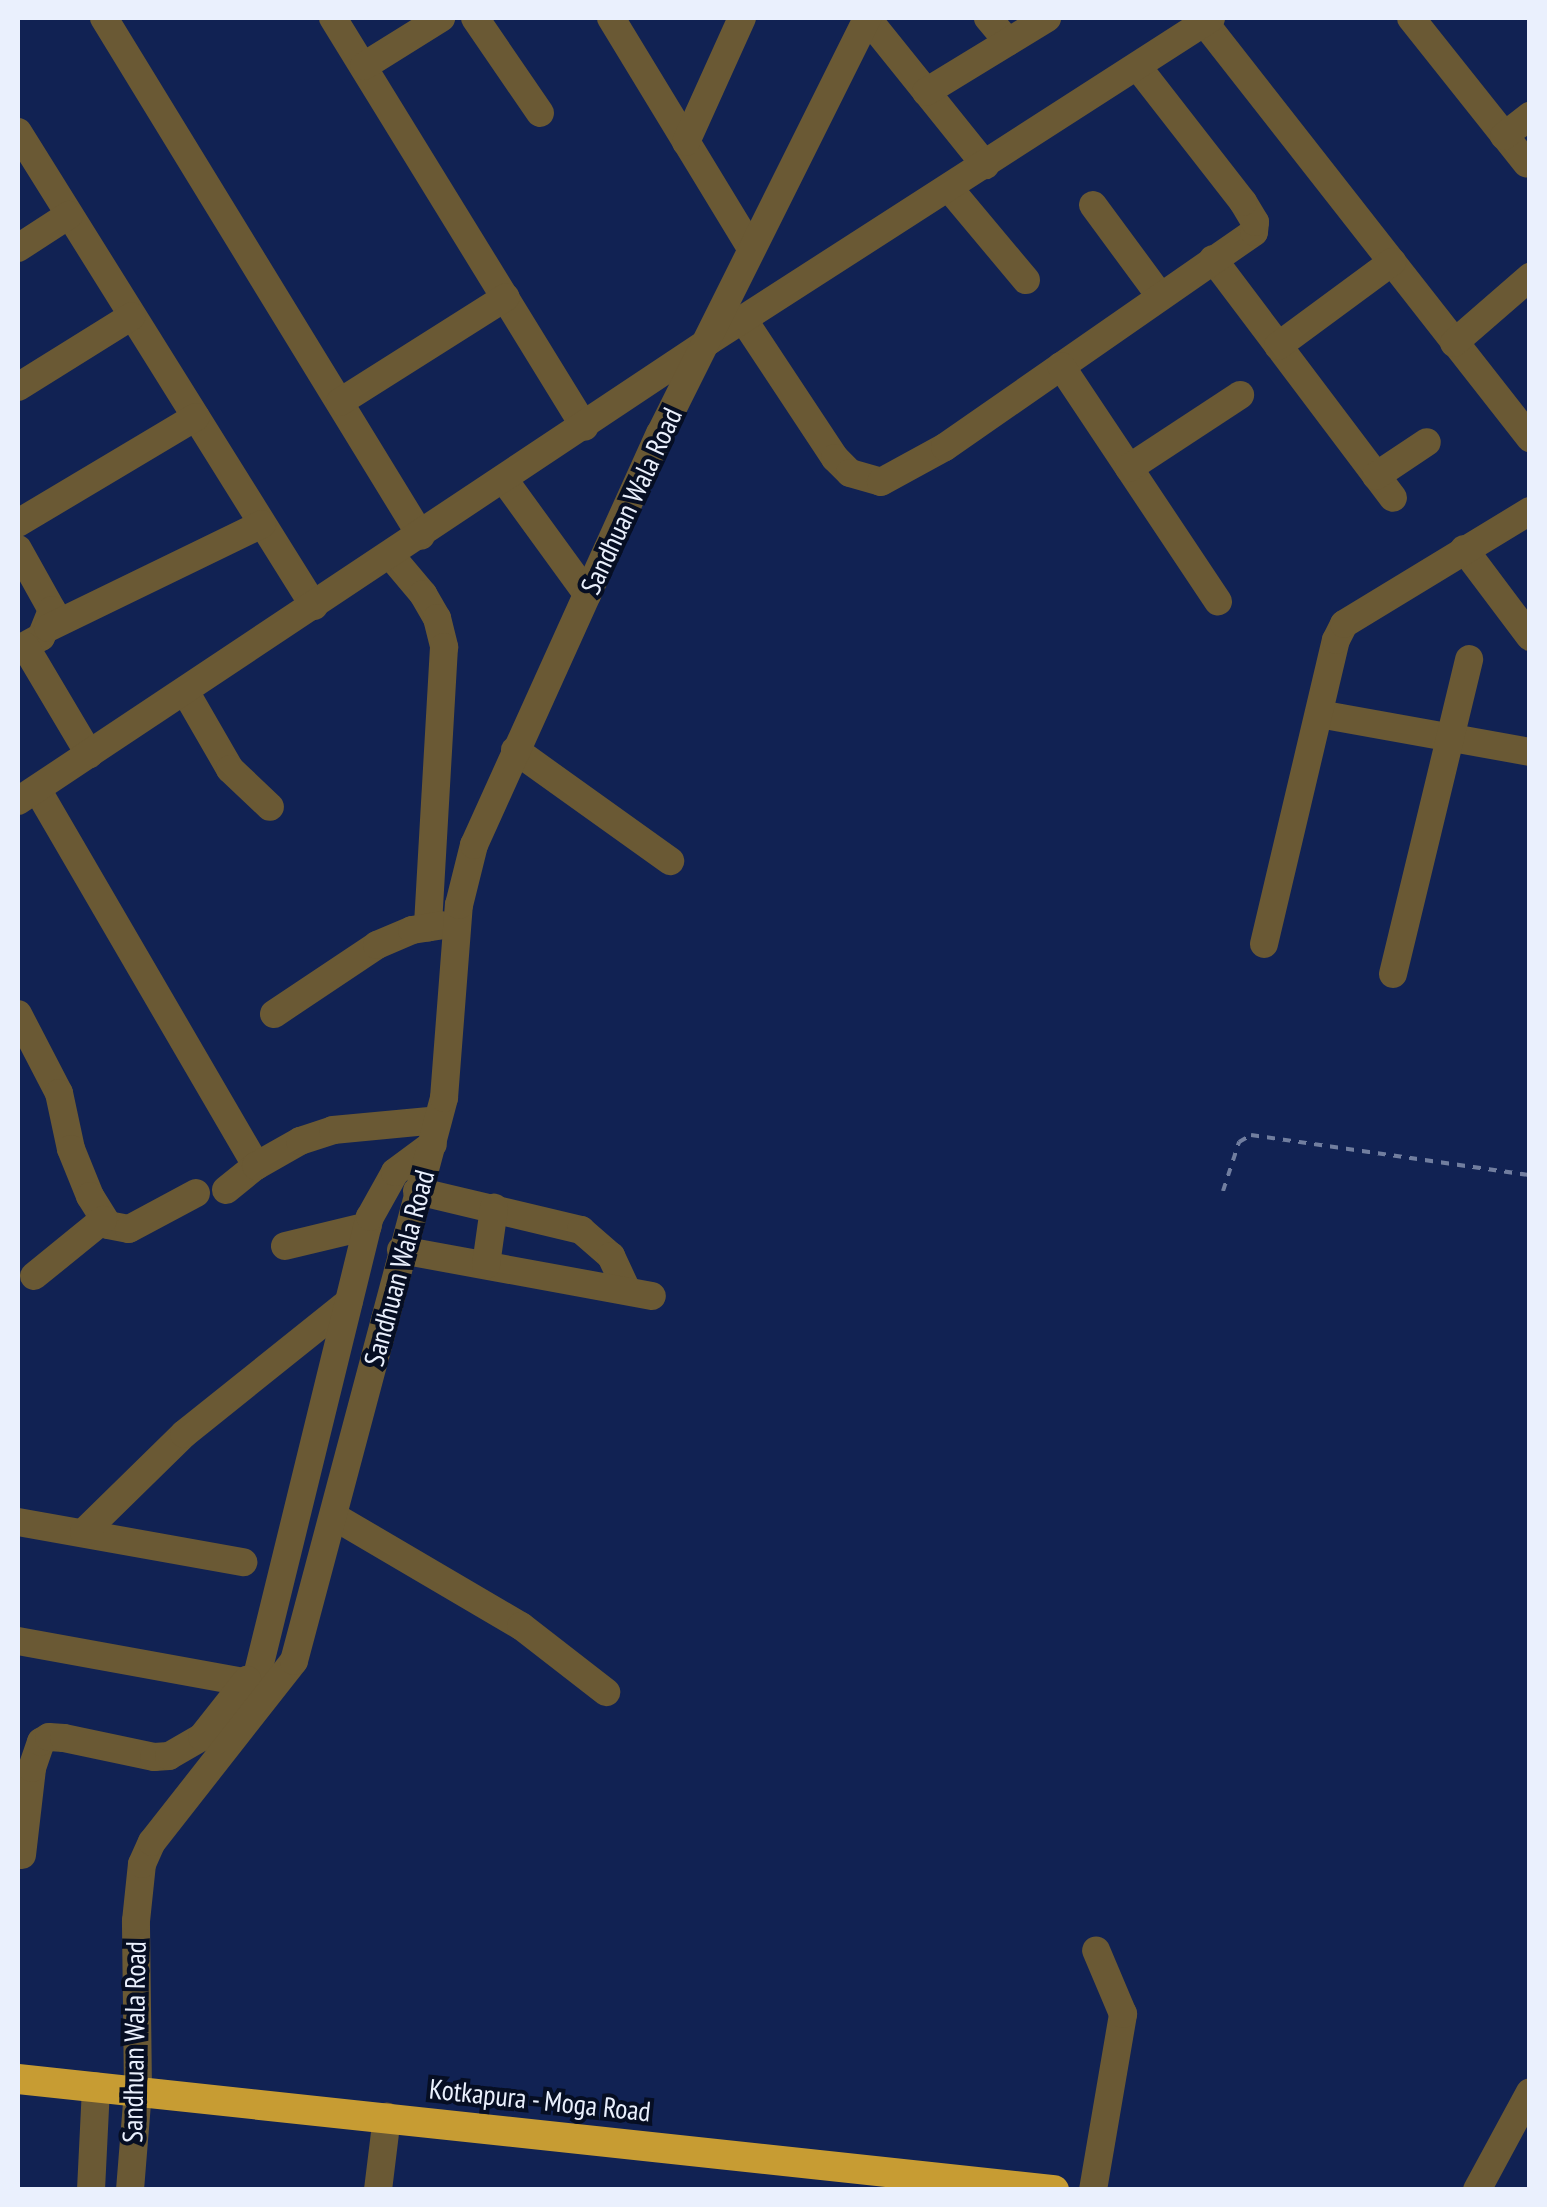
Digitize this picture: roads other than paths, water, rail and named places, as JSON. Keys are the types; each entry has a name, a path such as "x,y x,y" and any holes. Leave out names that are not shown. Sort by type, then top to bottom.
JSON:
{"highway":[{"name":"Kotkapura - Moga Road","path":"18,2079 1054,2190"}],"street":[{"path":"104,18 421,536"},
{"path":"333,18 586,428"},
{"path":"364,66 441,18"},
{"path":"475,18 540,113"},
{"path":"611,18 750,247"},
{"path":"686,142 742,18"},
{"path":"867,18 985,165"},
{"name":"Sandhuan Wala Road","path":"130,2190 115,2087 142,1864 152,1842 259,1685 294,1661 401,1250 436,1132 450,1054 458,923 474,845 660,434 867,18"},
{"path":"988,18 1008,42"},
{"path":"926,92 1047,18"},
{"path":"1412,18 1526,164"},
{"path":"256,1166 27,795 586,428 709,342 1208,20 1530,438"},
{"path":"745,322 834,458 865,480 897,477 1250,237 1255,222 1137,66"},
{"path":"1504,136 1530,116"},
{"path":"18,132 314,606"},
{"path":"949,188 1026,280"},
{"path":"1093,205 1160,296"},
{"path":"18,248 69,215"},
{"path":"1213,259 1384,487 1427,442"},
{"path":"1278,346 1392,262"},
{"path":"1454,342 1530,277"},
{"path":"340,402 506,297"},
{"path":"18,387 132,316"},
{"path":"1060,366 1218,600"},
{"path":"1129,468 1240,395"},
{"path":"18,523 196,417"},
{"path":"505,481 587,594"},
{"path":"1264,944 1318,714 1344,624 1530,510"},
{"path":"30,641 262,524"},
{"path":"18,550 49,602 30,641"},
{"path":"1464,550 1530,637"},
{"path":"391,556 424,594 437,618 444,647 428,928"},
{"path":"30,641 89,754"},
{"path":"1393,974 1469,659"},
{"path":"185,691 230,768 270,807"},
{"path":"1318,714 1530,752"},
{"path":"515,750 670,861"},
{"path":"274,1014 377,944 458,923"},
{"path":"18,1014 66,1108 71,1149 103,1220 113,1228 130,1229 196,1194"},
{"path":"226,1190 256,1166 300,1142 334,1130 436,1132"},
{"path":"22,1854 32,1768 41,1742 64,1738 169,1756 202,1738 259,1685 368,1226 377,1200 396,1172 436,1132"},
{"path":"401,1250 639,1293 611,1256 581,1230 417,1191"},
{"path":"486,1265 494,1208"},
{"path":"34,1276 103,1220"},
{"path":"284,1246 368,1226"},
{"path":"84,1532 184,1434 350,1302"},
{"path":"334,1517 521,1626 606,1692"},
{"path":"18,1522 243,1562"},
{"path":"18,1641 259,1685"},
{"path":"1093,2190 1123,2014 1096,1950"},
{"path":"91,2190 115,2087"},
{"path":"1477,2190 1530,2092"},
{"path":"378,2190 387,2116"}]}
